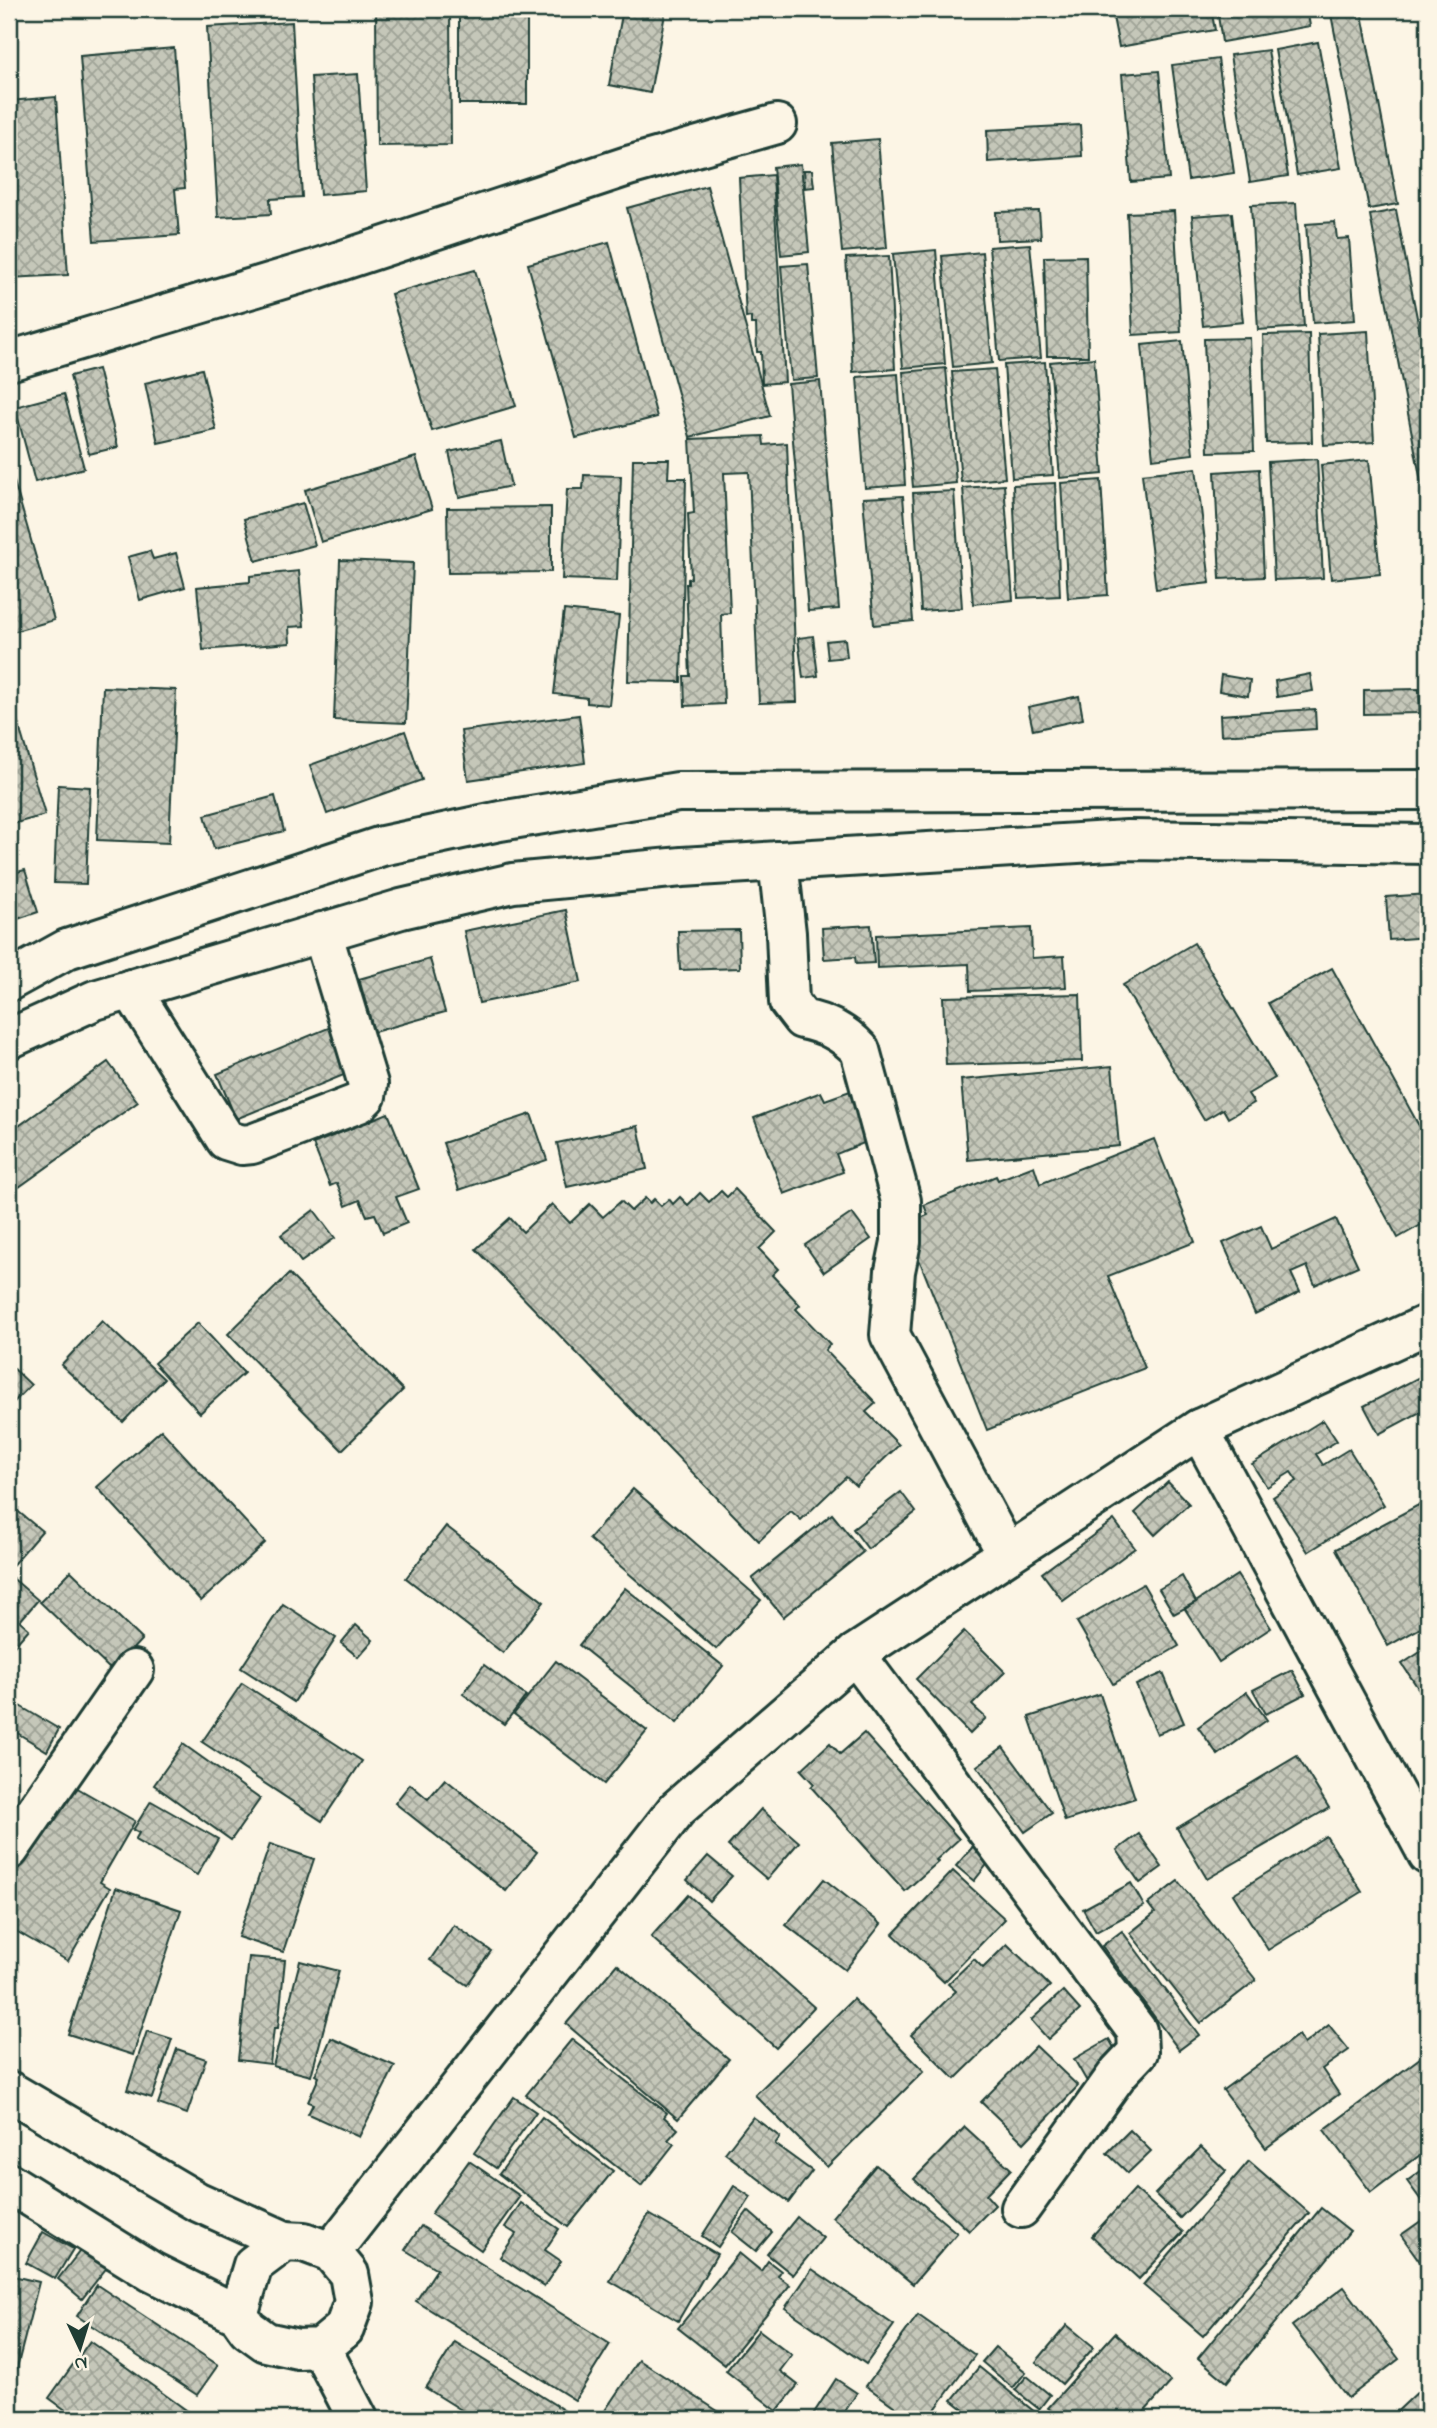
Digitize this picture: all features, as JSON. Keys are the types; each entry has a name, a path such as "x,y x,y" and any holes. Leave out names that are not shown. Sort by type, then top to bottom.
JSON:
{"street":[{"path":"9,361 317,269 628,166 777,124"},
{"path":"9,981 66,949 383,846 500,821 678,792 1428,790"},
{"path":"9,1039 95,1000 401,909 513,883 669,869 1127,840 1428,844"},
{"path":"778,862 786,933 789,1002 802,1019 820,1023 845,1034 860,1050 901,1201 901,1242 895,1271 890,1335 1007,1554"},
{"path":"131,989 226,1140 242,1145 252,1144 359,1103 366,1096 368,1084 322,932"},
{"path":"331,2252 677,1808 855,1654 1199,1429 1428,1324"},
{"path":"1199,1429 1428,1855"},
{"path":"855,1654 1136,2031 1138,2052 1119,2072 1021,2208"},
{"path":"9,1850 134,1670"},
{"path":"9,2091 196,2201 285,2241 304,2242 331,2252 349,2274 354,2302 344,2329 321,2348 298,2349 266,2342 248,2329 238,2315 152,2272 9,2183"},
{"path":"238,2315 253,2265 285,2241"},
{"path":"321,2348 358,2419"}],"building":[{"path":"376,9 450,9 451,145 377,146"},
{"path":"459,9 527,9 527,104 459,104"},
{"path":"623,9 666,9 650,93 609,85"},
{"path":"810,9 837,9 811,14"},
{"path":"1131,9 1211,9 1215,30 1119,47 1112,12"},
{"path":"1217,9 1307,9 1310,26 1222,42"},
{"path":"1330,9 1361,9 1398,204 1369,209"},
{"path":"292,22 302,197 270,199 271,214 218,217 207,27"},
{"path":"1318,42 1341,168 1297,175 1275,50"},
{"path":"174,48 185,188 175,189 179,235 94,241 80,56"},
{"path":"1268,50 1288,176 1250,182 1230,55"},
{"path":"1218,59 1234,173 1188,180 1172,65"},
{"path":"1159,71 1169,179 1131,182 1122,74"},
{"path":"358,74 366,191 320,195 311,77"},
{"path":"56,97 68,275 9,278 9,101"},
{"path":"1080,125 1082,156 988,162 987,130"},
{"path":"878,139 887,248 842,252 832,143"},
{"path":"801,164 809,252 781,255 773,167"},
{"path":"804,170 812,170 814,187 805,188"},
{"path":"773,175 785,382 762,384 761,352 757,352 756,324 751,324 751,317 746,318 739,178"},
{"path":"707,186 770,416 690,437 627,208"},
{"path":"1296,203 1304,327 1258,330 1251,205"},
{"path":"1396,210 1428,374 1428,518 1370,215"},
{"path":"1039,211 1041,238 997,240 996,212"},
{"path":"1174,211 1181,332 1133,335 1127,213"},
{"path":"1232,213 1243,322 1203,326 1192,216"},
{"path":"1335,222 1337,239 1349,238 1355,320 1313,323 1306,224"},
{"path":"609,242 657,417 576,438 528,264"},
{"path":"1030,244 1041,358 999,361 989,247"},
{"path":"936,250 945,364 903,368 893,254"},
{"path":"982,252 992,363 953,367 942,256"},
{"path":"889,256 895,369 853,372 846,258"},
{"path":"1086,256 1088,356 1047,356 1044,257"},
{"path":"808,264 818,378 791,380 781,266"},
{"path":"475,270 516,406 432,431 391,294"},
{"path":"1368,331 1374,442 1324,445 1318,334"},
{"path":"1309,334 1312,442 1266,443 1263,335"},
{"path":"1250,338 1254,451 1208,452 1204,339"},
{"path":"1182,341 1193,454 1153,459 1142,345"},
{"path":"1094,358 1103,474 1060,478 1050,362"},
{"path":"1045,362 1053,475 1012,478 1004,365"},
{"path":"946,368 956,483 913,487 903,372"},
{"path":"98,369 118,447 89,454 70,376"},
{"path":"202,369 216,430 158,443 145,383"},
{"path":"995,369 1005,478 961,482 952,372"},
{"path":"898,374 905,485 865,488 857,377"},
{"path":"820,381 839,609 808,611 788,384"},
{"path":"64,394 84,468 35,482 15,407"},
{"path":"763,436 764,445 787,443 797,702 759,703 749,472 724,473 730,613 721,614 724,704 685,706 684,676 690,676 686,584 691,578 688,514 694,513 690,439"},
{"path":"501,441 511,486 459,497 449,452"},
{"path":"416,457 432,509 321,542 305,490"},
{"path":"633,459 669,459 668,478 686,478 681,682 628,681"},
{"path":"1317,459 1323,578 1274,580 1268,462"},
{"path":"1369,460 1380,574 1331,579 1321,465"},
{"path":"9,464 54,620 9,633"},
{"path":"1196,468 1210,583 1156,589 1142,474"},
{"path":"1259,469 1264,577 1220,579 1215,472"},
{"path":"584,475 621,476 617,581 562,579 567,489 583,489"},
{"path":"1101,480 1108,595 1068,598 1061,483"},
{"path":"1055,483 1060,596 1018,598 1013,485"},
{"path":"1004,485 1013,600 973,604 963,488"},
{"path":"954,491 962,608 921,611 913,493"},
{"path":"903,496 913,621 874,625 863,498"},
{"path":"303,503 315,545 256,561 244,519"},
{"path":"551,507 551,572 448,573 447,508"},
{"path":"150,551 153,559 176,553 185,587 140,600 128,557"},
{"path":"340,560 413,563 406,723 334,720"},
{"path":"299,571 304,626 289,627 290,643 203,650 197,587 250,582 250,576"},
{"path":"564,610 619,616 609,705 587,703 587,698 554,694"},
{"path":"813,636 818,676 803,678 798,638"},
{"path":"845,639 847,657 828,659 826,641"},
{"path":"1310,674 1313,691 1277,697 1275,681"},
{"path":"1221,675 1250,680 1248,696 1219,691"},
{"path":"103,687 176,690 169,843 97,840"},
{"path":"1419,689 1420,713 1364,714 1364,690"},
{"path":"9,692 45,815 9,825"},
{"path":"1079,696 1083,719 1033,730 1028,707"},
{"path":"1315,709 1316,729 1221,735 1220,715"},
{"path":"579,715 585,763 468,780 461,731"},
{"path":"405,731 422,780 327,814 310,765"},
{"path":"58,785 90,787 86,884 54,883"},
{"path":"275,796 284,831 214,849 205,815"},
{"path":"25,870 38,912 9,922 9,874"},
{"path":"1428,894 1428,937 1389,940 1386,897"},
{"path":"566,910 581,982 479,1003 464,931"},
{"path":"871,925 874,963 856,964 855,957 824,959 822,928"},
{"path":"1031,928 1032,958 1064,956 1066,987 970,991 969,964 877,968 876,935"},
{"path":"739,930 740,968 680,970 678,931"},
{"path":"1194,943 1275,1078 1248,1094 1254,1103 1228,1118 1223,1109 1204,1120 1123,985"},
{"path":"430,959 445,1012 374,1032 359,979"},
{"path":"1332,968 1428,1142 1428,1221 1398,1238 1268,1003"},
{"path":"1080,994 1082,1061 946,1065 943,997"},
{"path":"338,1024 356,1070 236,1119 217,1074"},
{"path":"108,1062 138,1102 19,1187 9,1173 9,1133"},
{"path":"1112,1066 1119,1146 968,1160 961,1080"},
{"path":"850,1091 869,1141 836,1154 843,1172 784,1194 754,1118 821,1092 825,1100"},
{"path":"388,1113 419,1189 396,1197 407,1223 383,1233 375,1214 367,1216 360,1200 346,1206 337,1183 330,1186 313,1144"},
{"path":"531,1114 547,1160 459,1190 443,1143"},
{"path":"638,1126 647,1169 567,1187 557,1143"},
{"path":"1154,1139 1195,1242 1108,1276 1145,1368 987,1430 905,1224 928,1215 924,1205 996,1176 998,1180 1034,1166 1040,1184"},
{"path":"735,1189 776,1232 759,1249 778,1269 772,1275 800,1305 796,1309 830,1344 825,1350 876,1403 866,1412 899,1445 856,1486 846,1477 801,1520 791,1511 759,1541 476,1249 510,1218 523,1232 552,1204 570,1223 590,1204 603,1217 621,1201 631,1211 645,1198 650,1203 654,1199 661,1206 669,1199 673,1204 680,1197 688,1205 700,1193 709,1202 721,1191 727,1197"},
{"path":"314,1210 335,1238 301,1262 281,1235"},
{"path":"852,1213 871,1239 824,1272 805,1245"},
{"path":"1336,1219 1358,1266 1315,1285 1307,1266 1291,1273 1300,1292 1255,1314 1223,1243 1261,1226 1271,1249"},
{"path":"289,1274 403,1390 342,1450 228,1334"},
{"path":"102,1321 164,1379 123,1422 61,1365"},
{"path":"198,1323 244,1373 200,1413 154,1363"},
{"path":"9,1364 31,1385 9,1407"},
{"path":"1425,1374 1428,1380 1428,1408 1379,1434 1364,1406"},
{"path":"1323,1420 1337,1441 1316,1454 1323,1465 1349,1449 1384,1505 1308,1552 1273,1497 1297,1481 1291,1472 1267,1487 1252,1464"},
{"path":"161,1430 265,1543 201,1601 97,1487"},
{"path":"1168,1482 1189,1504 1155,1535 1135,1513"},
{"path":"633,1489 761,1600 716,1649 589,1539"},
{"path":"901,1492 916,1512 868,1549 853,1529"},
{"path":"1428,1500 1428,1547 1423,1549 1428,1559 1428,1624 1388,1646 1336,1549"},
{"path":"9,1504 42,1531 9,1569"},
{"path":"832,1514 863,1552 783,1617 752,1579"},
{"path":"1114,1520 1135,1548 1063,1601 1042,1573"},
{"path":"446,1526 544,1602 503,1653 406,1578"},
{"path":"71,1571 142,1639 112,1671 40,1602"},
{"path":"9,1575 38,1600 20,1621 29,1629 9,1652"},
{"path":"1237,1575 1271,1628 1219,1662 1185,1609"},
{"path":"1182,1576 1196,1602 1174,1614 1159,1589"},
{"path":"1143,1584 1179,1646 1113,1684 1077,1622"},
{"path":"625,1588 723,1666 677,1723 579,1645"},
{"path":"283,1604 336,1638 294,1702 241,1668"},
{"path":"356,1625 373,1640 358,1657 341,1643"},
{"path":"964,1631 1005,1672 972,1705 986,1718 970,1734 916,1679"},
{"path":"1428,1647 1428,1703 1402,1664"},
{"path":"556,1661 647,1731 604,1784 514,1714"},
{"path":"484,1665 526,1696 504,1724 463,1694"},
{"path":"1292,1670 1305,1694 1266,1714 1253,1690"},
{"path":"1163,1673 1184,1723 1157,1734 1136,1685"},
{"path":"242,1683 362,1761 322,1821 202,1742"},
{"path":"1247,1692 1267,1720 1218,1755 1198,1727"},
{"path":"1100,1694 1135,1798 1065,1821 1029,1717"},
{"path":"18,1705 59,1729 47,1751 9,1728 9,1721"},
{"path":"864,1733 959,1839 905,1891 811,1787 814,1784 801,1770 830,1743 840,1754"},
{"path":"183,1744 260,1799 231,1840 154,1785"},
{"path":"1003,1747 1052,1813 1025,1832 977,1766"},
{"path":"1297,1756 1329,1808 1207,1879 1177,1828"},
{"path":"445,1779 537,1852 506,1891 395,1803 410,1784 428,1799"},
{"path":"67,1782 135,1821 100,1882 110,1888 68,1961 9,1927 9,1882"},
{"path":"151,1801 218,1839 197,1875 135,1840 139,1833 133,1830"},
{"path":"761,1809 799,1842 767,1879 728,1846"},
{"path":"1139,1834 1162,1867 1140,1883 1117,1850"},
{"path":"1326,1836 1362,1892 1268,1950 1233,1894"},
{"path":"976,1843 993,1857 974,1881 956,1866"},
{"path":"270,1844 314,1859 283,1952 238,1937"},
{"path":"708,1856 732,1876 709,1901 687,1880"},
{"path":"953,1871 1005,1919 944,1982 893,1934"},
{"path":"824,1879 881,1924 845,1970 786,1925"},
{"path":"1178,1881 1256,1980 1201,2023 1130,1933 1155,1913 1148,1904"},
{"path":"1131,1883 1144,1906 1096,1932 1083,1909"},
{"path":"116,1888 181,1910 133,2055 68,2034"},
{"path":"688,1895 814,2007 776,2048 651,1937"},
{"path":"454,1925 491,1951 467,1985 430,1960"},
{"path":"1122,1931 1199,2035 1179,2050 1102,1946"},
{"path":"1007,1944 1050,1986 955,2079 911,2035 956,1991 948,1984 974,1959 983,1968"},
{"path":"249,1957 285,1960 278,2028 274,2028 270,2064 238,2060"},
{"path":"300,1961 339,1971 311,2076 273,2066"},
{"path":"617,1964 729,2059 678,2119 566,2024"},
{"path":"1063,1991 1080,2010 1048,2039 1031,2020"},
{"path":"853,1999 924,2071 827,2167 755,2095"},
{"path":"1329,2025 1349,2050 1322,2069 1339,2094 1266,2148 1223,2090 1298,2035 1304,2044"},
{"path":"147,2031 172,2039 152,2098 127,2090"},
{"path":"331,2038 395,2066 359,2137 308,2114 313,2104 308,2102 319,2077 315,2075"},
{"path":"572,2039 667,2113 664,2117 678,2129 668,2140 674,2144 641,2186 526,2095"},
{"path":"1109,2039 1121,2060 1086,2080 1074,2059"},
{"path":"1036,2046 1078,2086 1024,2143 981,2102"},
{"path":"177,2049 206,2059 187,2114 158,2104"},
{"path":"1428,2052 1428,2149 1371,2192 1324,2130"},
{"path":"514,2097 536,2112 496,2168 474,2153"},
{"path":"542,2117 613,2171 568,2227 499,2174"},
{"path":"753,2117 780,2137 775,2144 812,2171 789,2202 725,2153"},
{"path":"965,2127 1011,2169 986,2195 995,2205 969,2231 914,2179"},
{"path":"1130,2130 1151,2151 1128,2173 1107,2153"},
{"path":"1201,2147 1226,2171 1180,2218 1155,2194"},
{"path":"469,2161 520,2196 481,2250 431,2214"},
{"path":"1249,2161 1309,2213 1203,2336 1143,2285"},
{"path":"876,2165 957,2233 913,2284 832,2217"},
{"path":"1428,2166 1428,2210 1407,2181"},
{"path":"734,2186 751,2197 718,2247 702,2236"},
{"path":"1135,2189 1183,2232 1139,2279 1092,2236"},
{"path":"521,2203 559,2229 545,2250 561,2261 544,2286 500,2257 516,2234 505,2227"},
{"path":"1321,2208 1350,2231 1227,2382 1198,2358"},
{"path":"748,2211 772,2232 756,2251 732,2232"},
{"path":"649,2214 717,2254 678,2321 610,2281"},
{"path":"1428,2216 1428,2258 1421,2263 1401,2235"},
{"path":"797,2217 823,2238 793,2275 767,2254"},
{"path":"421,2226 610,2344 575,2400 416,2301 437,2269 405,2250"},
{"path":"43,2232 73,2249 55,2279 26,2263"},
{"path":"83,2247 108,2266 82,2299 58,2279"},
{"path":"739,2253 761,2271 768,2261 781,2271 778,2276 790,2285 725,2365 678,2328"},
{"path":"812,2269 894,2325 866,2364 785,2308"},
{"path":"9,2275 39,2282 9,2399"},
{"path":"97,2285 218,2365 197,2395 77,2316"},
{"path":"1344,2287 1399,2359 1348,2398 1292,2326"},
{"path":"918,2315 975,2355 928,2419 912,2419 866,2386"},
{"path":"1067,2325 1094,2347 1062,2384 1036,2362"},
{"path":"759,2330 792,2355 780,2371 798,2385 777,2411 726,2371"},
{"path":"1115,2333 1171,2382 1138,2419 1061,2419 1048,2408"},
{"path":"90,2341 196,2417 195,2419 78,2419 49,2398"},
{"path":"455,2342 565,2411 560,2419 476,2419 426,2388"},
{"path":"995,2347 1026,2372 1013,2388 982,2362"},
{"path":"639,2360 730,2419 608,2419 602,2415"},
{"path":"979,2367 1036,2413 1031,2419 976,2419 952,2400"},
{"path":"1027,2376 1050,2395 1039,2409 1015,2390"},
{"path":"836,2379 857,2393 840,2419 810,2419"},
{"path":"1422,2388 1428,2394 1428,2419 1389,2419"}]}
